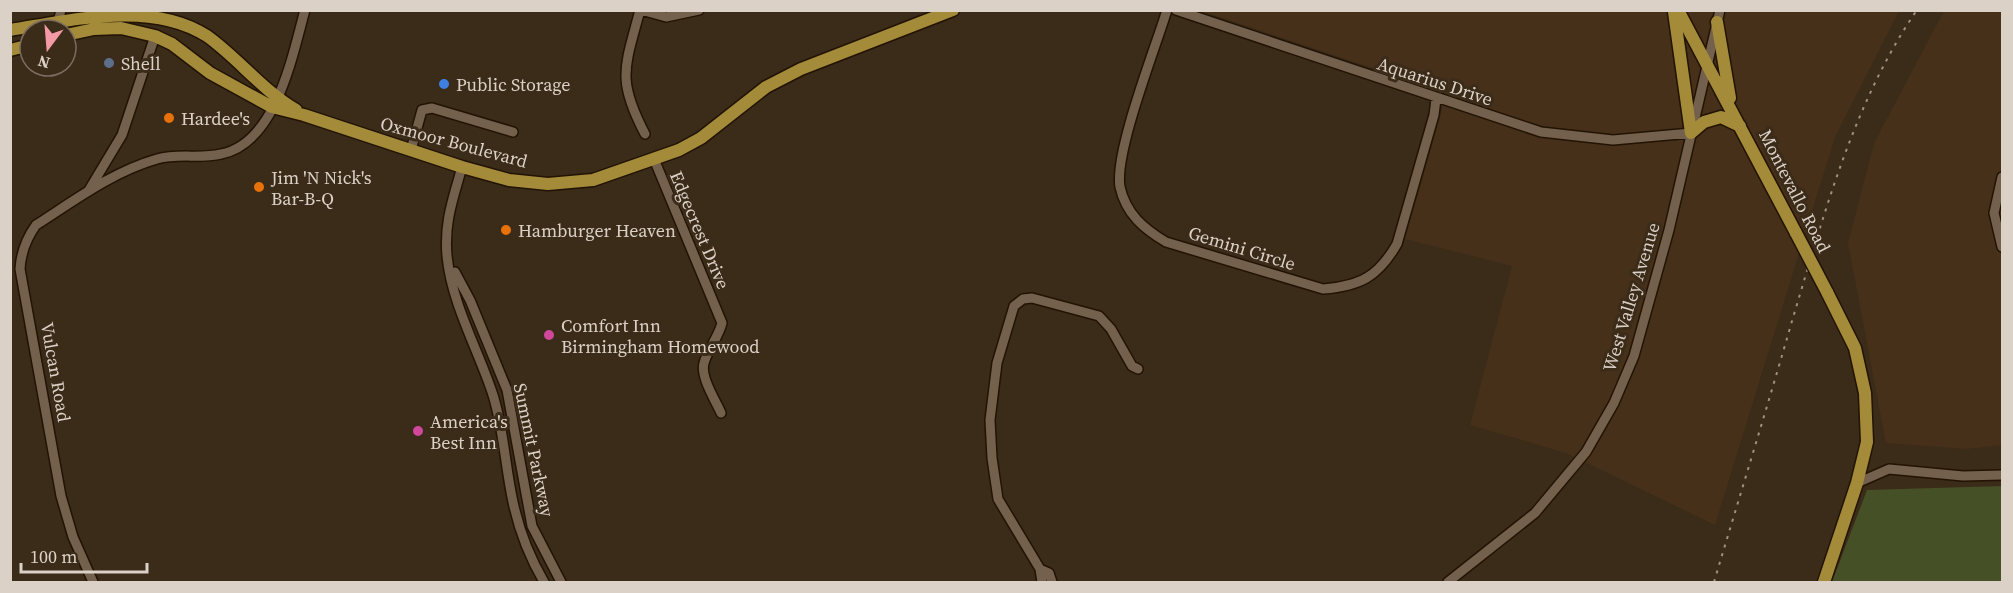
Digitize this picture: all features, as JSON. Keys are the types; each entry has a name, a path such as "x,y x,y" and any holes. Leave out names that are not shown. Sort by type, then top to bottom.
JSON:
{"main road":[{"name":"Oxmoor Boulevard","path":"78,31 94,28 121,28 155,36 172,44 210,73 304,115 462,167 509,180 548,184 593,180 654,159 701,138 766,87 801,69 953,10"},
{"name":"Montevallo Road","path":"1676,10 1708,63 1855,348 1865,393 1867,442 1857,483 1824,582"},
{"path":"1676,10 1691,133"},
{"name":"Oxmoor Boulevard","path":"78,18 127,11 158,15 191,26 208,36 274,103"},
{"path":"1719,16 1732,111"},
{"path":"1691,133 1704,122 1721,117 1740,126"}],"street":[{"name":"Vulcan Road","path":"93,582 73,537 61,496 20,269 21,255 28,236 36,225 88,192 137,166 160,158 213,155 234,150 261,130 290,66 305,10"},
{"path":"645,134 626,93 625,78 641,10 666,16 699,10"},
{"name":"Gemini Circle","path":"1167,10 1120,161 1120,188 1132,215 1144,228 1166,242 1323,290 1349,287 1368,278 1388,260 1397,244 1434,115 1436,99"},
{"name":"Aquarius Drive","path":"1176,10 1436,99 1541,132 1613,140 1691,133"},
{"path":"78,29 127,11"},
{"name":"West Valley Avenue","path":"1448,582 1535,513 1586,452 1614,403 1634,356 1669,230 1719,16"},
{"name":"Vulcan Road","path":"88,192 122,135 155,36"},
{"path":"411,150 422,110 432,108 513,132"},
{"name":"Edgecrest Drive","path":"654,159 722,323 718,337 703,364 704,373 721,413"},
{"name":"Summit Parkway","path":"462,167 447,220 447,258 462,316 493,393 501,423 516,513 523,537 544,582"},
{"path":"2002,177 1994,213 2002,247"},
{"name":"Summit Parkway","path":"447,258 470,300 507,390 532,526 561,582"},
{"path":"1042,582 1040,568 998,499 992,458 990,420 997,363 1014,306 1023,299 1032,298 1099,316 1111,329 1132,366 1138,369"},
{"path":"1857,483 1889,469 1963,476 2002,475"},
{"path":"1040,568 1049,573 1052,582"}],"shaded area":[{"path":"1202,11 1899,11 1835,137 1715,525 1566,453 1470,425 1512,266 1405,239 1442,111 1442,91"},
{"path":"1944,11 2002,11 2002,445 1966,449 1886,443 1848,243 1874,143"}],"green space":[{"path":"2002,486 2002,582 1832,582 1867,490"}],"railway":[{"path":"1714,582 1816,241 1843,161 1875,83 1917,10"}],"place":[{"name":"Shell","path":"109,63"},
{"name":"Public Storage","path":"444,84"},
{"name":"Hardee's","path":"169,118"},
{"name":"Jim 'N Nick's Bar-B-Q","path":"259,187"},
{"name":"Hamburger Heaven","path":"506,230"},
{"name":"Comfort Inn Birmingham Homewood","path":"549,335"},
{"name":"America's Best Inn","path":"418,431"}]}
